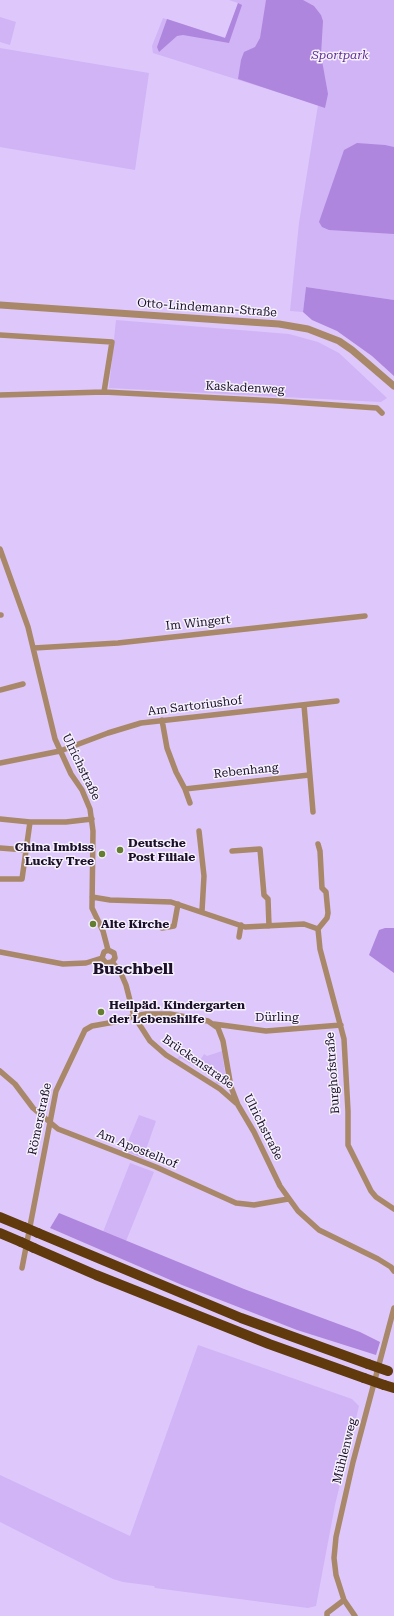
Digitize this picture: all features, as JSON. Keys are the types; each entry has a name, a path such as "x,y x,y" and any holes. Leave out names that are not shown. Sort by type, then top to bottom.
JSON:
{"highway":[{"path":"0,1217 241,1318 391,1372"},
{"path":"0,1233 96,1276 269,1344 394,1388"}],"street":[{"name":"Otto-Lindemann-Straße","path":"0,305 279,324 308,329 339,342 352,350 394,386"},
{"path":"0,335 112,342 104,392"},
{"name":"Kaskadenweg","path":"0,395 104,392 377,408 382,413"},
{"name":"Ulrichstraße","path":"0,549 34,648 55,739 84,796 92,819 92,908 103,931 108,950"},
{"name":"Im Wingert","path":"34,648 118,643 365,616"},
{"path":"0,690 23,684"},
{"name":"Am Sartoriushof","path":"0,764 60,751 136,724 338,701"},
{"path":"304,705 313,812"},
{"path":"162,720 167,748 190,803"},
{"name":"Rebenhang","path":"185,789 309,776"},
{"path":"0,819 30,822 66,822 92,819"},
{"path":"0,879 22,880 30,822"},
{"path":"199,831 204,876 202,912"},
{"path":"92,897 110,900 164,901 178,904 249,927 304,924 318,929 328,913 326,892 322,888 320,851 318,844"},
{"path":"0,848 26,850"},
{"path":"232,851 260,849 264,895 268,899 269,926"},
{"path":"162,928 174,926 178,904"},
{"path":"239,937 241,925"},
{"name":"Burghofstraße","path":"318,929 320,949 344,1040 348,1111 348,1144 371,1191 376,1197 394,1209"},
{"path":"102,958 102,954 108,950 114,953 115,958 112,962"},
{"path":"0,952 62,964 75,964 102,958"},
{"path":"102,958 106,963 112,962"},
{"path":"112,962 117,967 124,980 134,1016 146,1014 170,1014 187,1016 214,1024"},
{"name":"Brückenstraße","path":"134,1016 145,1034 157,1049 220,1090 238,1105"},
{"name":"Römerstraße","path":"22,1268 56,1091 85,1030 92,1026 120,1021 134,1016"},
{"name":"Ulrichstraße","path":"214,1024 218,1028 223,1039 230,1080 238,1105 254,1132 288,1199 308,1221 319,1230 378,1259 391,1267 394,1271"},
{"name":"Dürling","path":"214,1024 266,1031 341,1025"},
{"name":"Am Apostelhof","path":"0,1071 14,1084 33,1108 58,1129 156,1167 236,1203 254,1205 288,1199"},
{"path":"220,1090 227,1088 230,1080"},
{"name":"Mühlenweg","path":"355,1616 344,1600 336,1575 334,1558 336,1537 355,1456 394,1308"},
{"path":"327,1616 344,1600"}],"green space":[{"name":"Sportpark","path":"229,0 394,0 394,300 306,287 303,312 290,311 299,223 318,105 153,53 152,46 163,18 226,38 238,3"},
{"path":"0,17 16,22 10,45 0,42"},
{"path":"0,48 149,73 135,170 0,147"},
{"path":"116,320 289,334 318,342 339,353 387,398 381,402 109,388"},
{"path":"184,1050 199,1062 204,1054 207,1056 222,1051 226,1081 223,1084 217,1084 215,1082 218,1080 181,1058 179,1060 177,1059"},
{"path":"139,1115 156,1121 143,1158 124,1151"},
{"path":"130,1163 154,1172 126,1241 103,1232"},
{"path":"198,1345 352,1399 359,1406 335,1505 316,1606 308,1608 155,1588 154,1586 123,1582 113,1579 0,1522 0,1475 130,1536"}],"shaded area":[{"path":"266,0 303,0 314,6 321,15 323,21 321,55 328,94 325,108 238,79 244,52 255,47 260,38"},
{"path":"238,3 242,5 229,43 183,35 177,36 159,52 157,47 167,19 225,38"},
{"path":"357,143 394,147 394,234 329,230 322,227 319,222 344,150"},
{"path":"306,287 394,300 394,376 372,356 337,331 312,320 303,312"},
{"path":"394,928 394,973 369,955 379,930"},
{"path":"59,1213 244,1289 360,1332 380,1342 376,1355 297,1330 182,1285 50,1228"}],"place":[{"name":"Deutsche Post Filiale","path":"120,850"},
{"name":"China Imbiss Lucky Tree","path":"102,854"},
{"name":"Alte Kirche","path":"93,924"},
{"name":"Heilpäd. Kindergarten der Lebenshilfe","path":"101,1012"}],"district":[{"name":"Buschbell","path":"133,969"}]}
